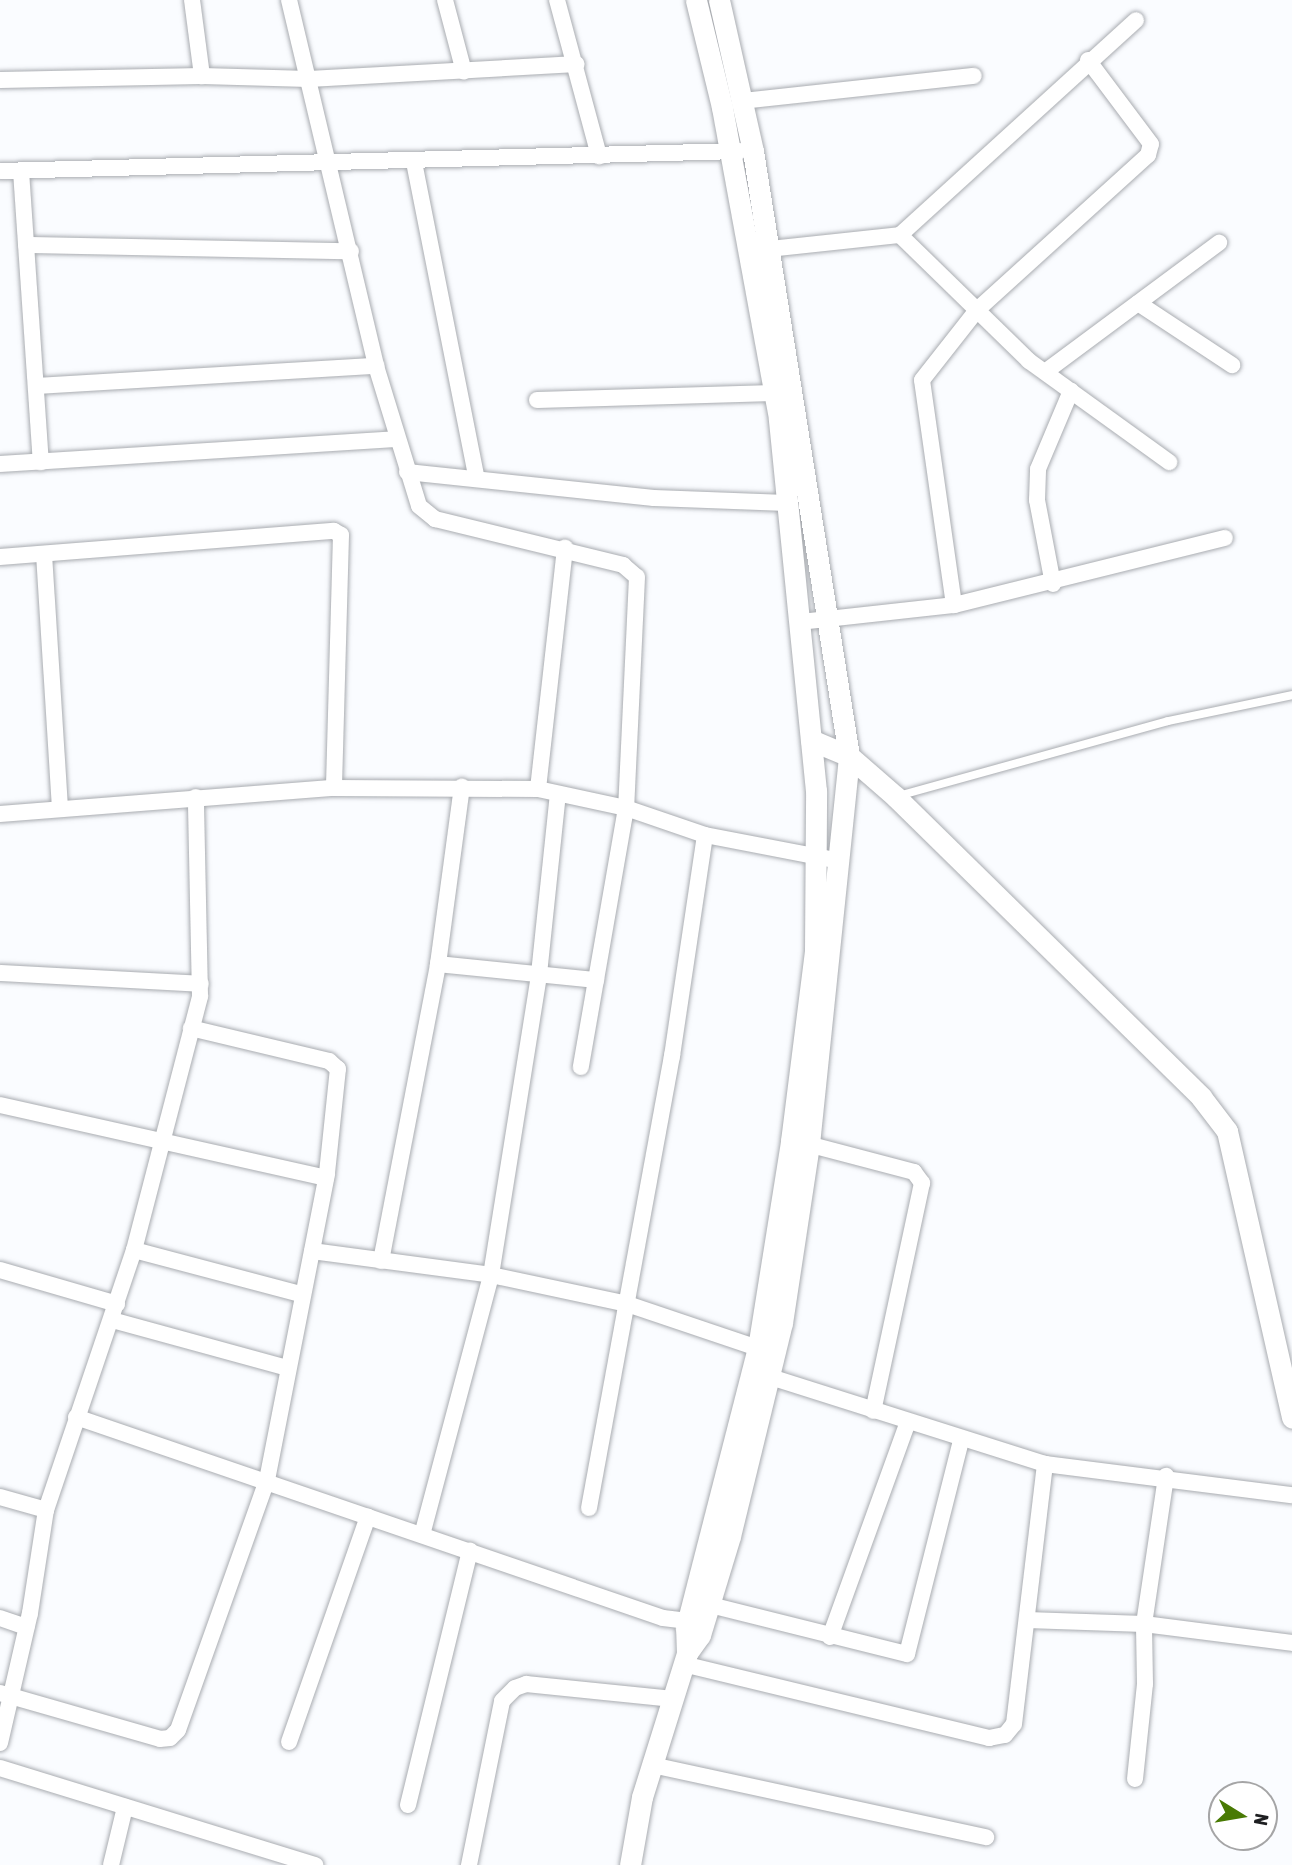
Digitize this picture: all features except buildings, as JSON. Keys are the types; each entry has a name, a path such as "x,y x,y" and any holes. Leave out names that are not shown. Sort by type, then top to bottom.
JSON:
{"street":[{"path":"192,0 202,76"},
{"path":"289,0 351,251 376,366 395,439 419,506 435,519 565,548 623,565 637,577 626,808 581,1067"},
{"path":"445,0 464,72"},
{"path":"557,0 577,64 599,156"},
{"path":"630,1865 652,1765 685,1659 688,1621 761,1374 758,1348 800,1142 815,950 816,856 811,740 774,393 729,151 696,0"},
{"path":"685,1659 700,1635 710,1605 761,1374 800,1142 840,861 849,756 753,151 719,0"},
{"path":"769,249 900,234 1088,60 1136,20"},
{"path":"954,605 921,390 926,371 977,310 1148,155 1151,144 1088,60"},
{"path":"0,80 202,76 309,79 577,64"},
{"path":"742,101 974,76"},
{"path":"0,171 753,151"},
{"path":"414,162 477,479"},
{"path":"21,171 41,462"},
{"path":"900,234 1045,372 1169,462"},
{"path":"1045,372 1219,243"},
{"path":"26,245 351,251"},
{"path":"1138,303 1232,365"},
{"path":"36,386 376,366"},
{"path":"1053,584 1037,500 1038,469 1071,391"},
{"path":"537,400 774,393"},
{"path":"0,464 395,439"},
{"path":"407,472 654,498 787,503"},
{"path":"0,557 334,531 341,535 334,788"},
{"path":"800,622 954,605 1053,584 1225,538"},
{"path":"538,789 565,548"},
{"path":"44,554 60,807"},
{"path":"811,740 849,756 896,797 1201,1097 1227,1131 1292,1418"},
{"path":"381,1261 438,964 462,787"},
{"path":"0,814 60,807 334,788 538,789 626,808 705,835 840,861"},
{"path":"422,1535 491,1275 539,974 558,794"},
{"path":"0,1744 5,1695 26,1627 46,1510 134,1250 201,984 196,797"},
{"path":"589,1508 672,1056 705,835"},
{"path":"438,964 596,980"},
{"path":"0,973 201,984"},
{"path":"5,1695 160,1739 170,1738 178,1730 267,1480 301,1294 326,1178 338,1069 329,1061 191,1028"},
{"path":"0,1105 326,1178"},
{"path":"800,1142 914,1172 922,1183 873,1411"},
{"path":"134,1250 301,1294"},
{"path":"312,1251 491,1275 627,1304 758,1348"},
{"path":"0,1270 117,1304"},
{"path":"112,1320 287,1368"},
{"path":"761,1374 961,1440 1045,1464 1166,1476 1292,1495"},
{"path":"76,1417 267,1480 663,1618 688,1621"},
{"path":"830,1637 908,1422"},
{"path":"710,1605 902,1654 911,1650 961,1440"},
{"path":"685,1659 997,1737 1014,1724 1045,1464"},
{"path":"1135,1779 1145,1684 1144,1624 1166,1476"},
{"path":"0,1497 46,1510"},
{"path":"289,1742 368,1516"},
{"path":"408,1805 470,1550"},
{"path":"0,1618 26,1627"},
{"path":"1027,1620 1144,1624 1292,1643"},
{"path":"469,1865 502,1701 515,1688 526,1684 673,1699"},
{"path":"652,1765 986,1837"},
{"path":"0,1768 315,1865"},
{"path":"111,1865 125,1807"}],"lane":[{"path":"896,797 1168,721 1292,695"}]}
